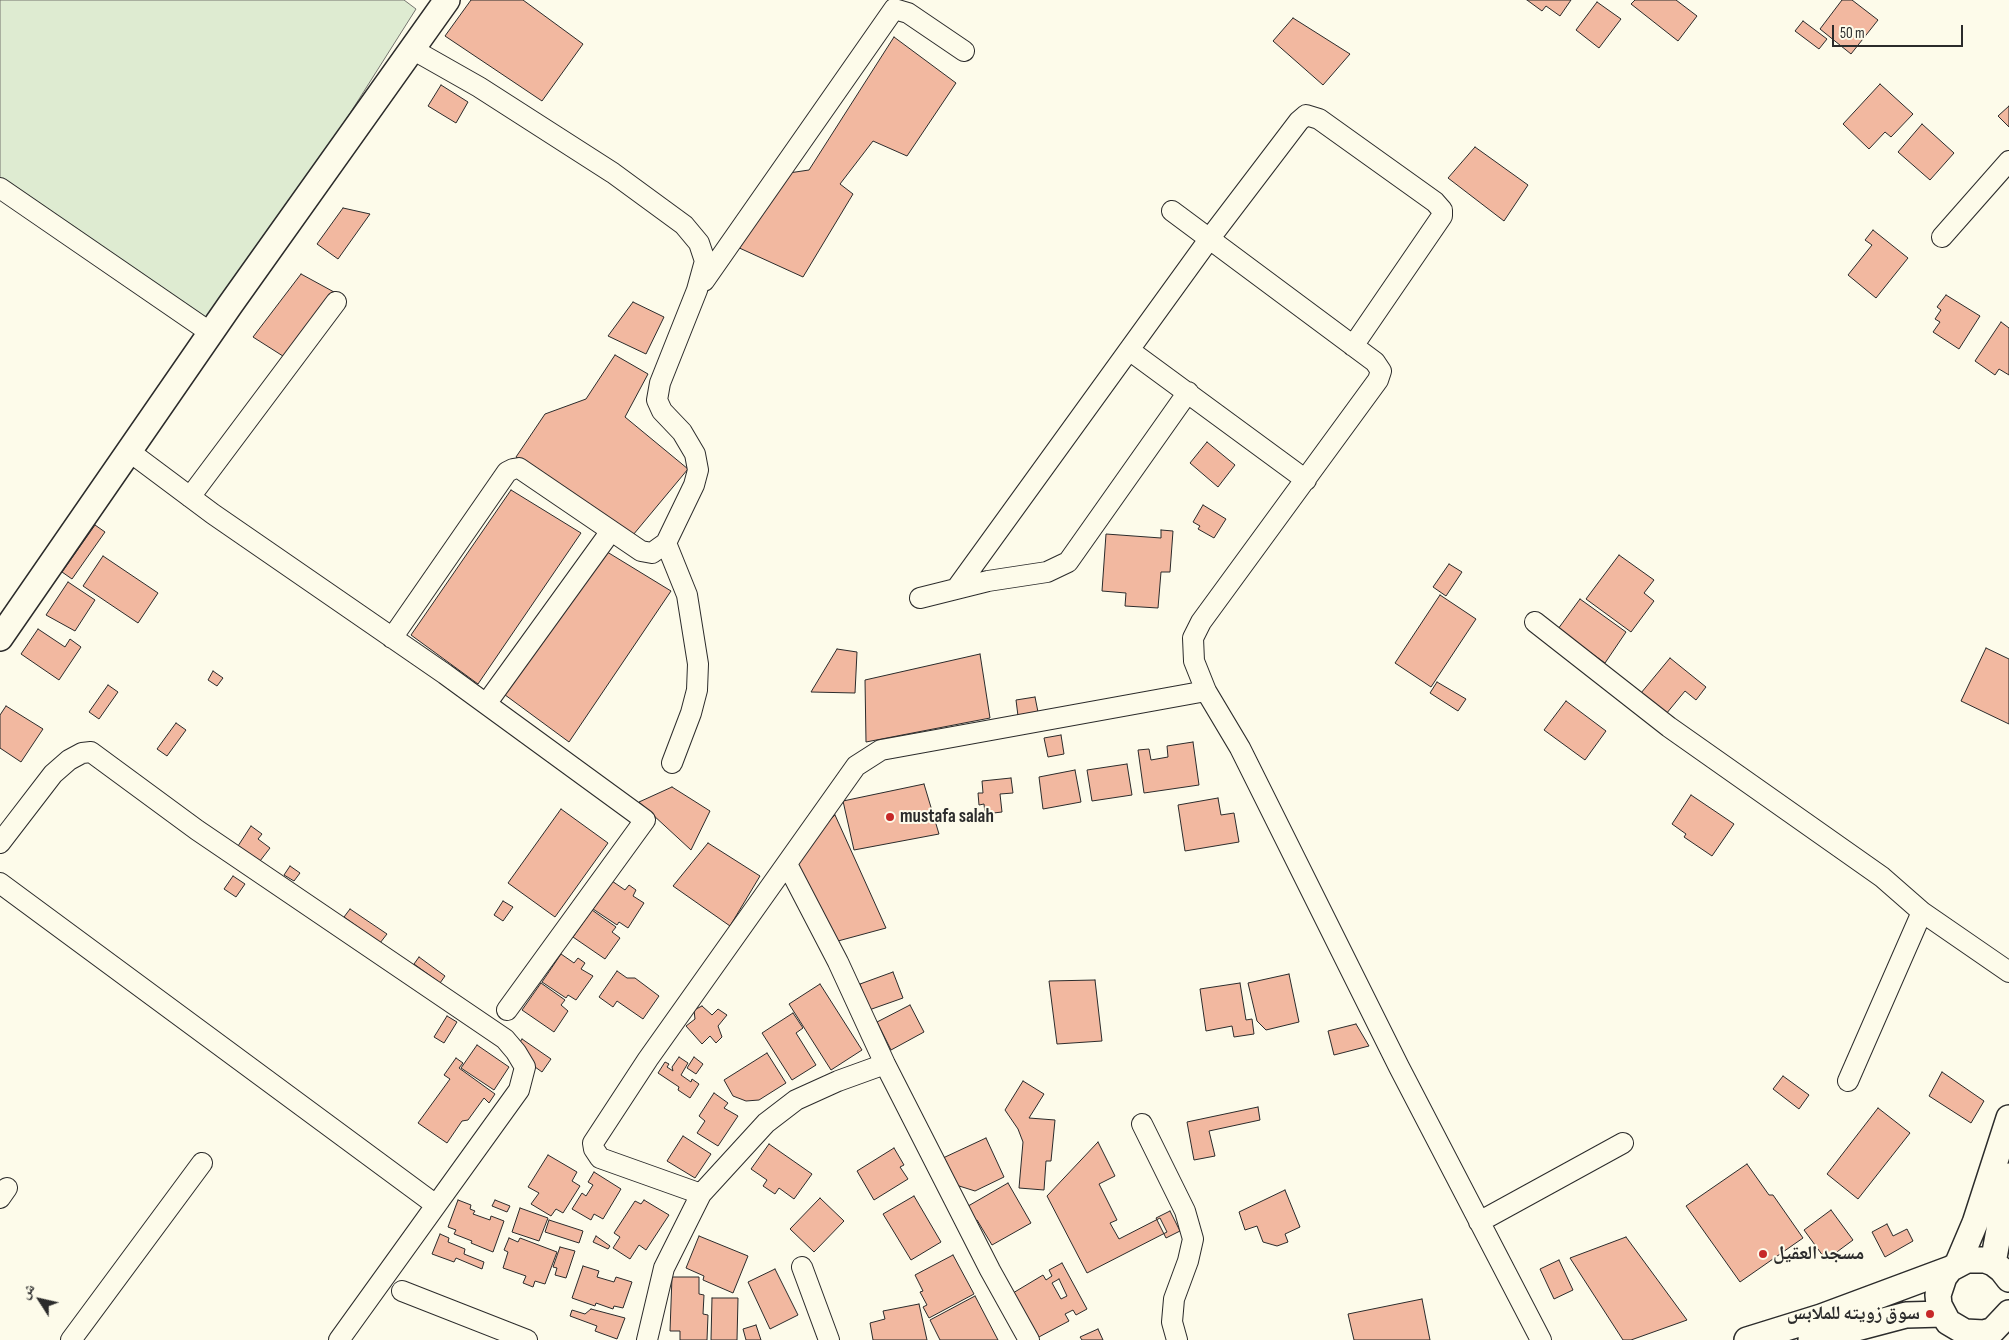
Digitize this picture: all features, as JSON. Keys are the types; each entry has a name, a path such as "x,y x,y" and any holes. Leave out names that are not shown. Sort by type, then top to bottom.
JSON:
{"main road":[{"path":"0,638 211,333 412,50 441,2"},
{"path":"1951,1327 1939,1305 1940,1285 1954,1266 1975,1223 2009,1118"},
{"path":"1747,1340 1822,1317 1976,1259 2002,1267 2009,1176"},
{"path":"1825,1339 1906,1314 1964,1332 1984,1333 2002,1326"}],"street":[{"path":"697,290 894,9 908,13 964,51"},
{"path":"392,638 507,472 518,468 641,552 652,553 666,543 694,485 698,470 695,454 682,432 662,411 657,400 671,354 697,290 705,261 696,238 684,225 613,173 487,92 412,50"},
{"path":"956,589 1210,238 1306,115 1319,119 1435,202 1442,210 1442,216 1353,346"},
{"path":"1942,237 2009,161"},
{"path":"0,188 211,333"},
{"path":"1172,211 1376,362 1380,371 1378,380 1202,622 1193,638 1194,661 1206,691 1240,748 1398,1067 1540,1340"},
{"path":"190,497 336,302"},
{"path":"1129,350 1306,480"},
{"path":"920,598 956,589 1047,572 1068,562 1188,392"},
{"path":"130,452 190,497 486,704 645,820 507,1010"},
{"path":"486,704 611,531"},
{"path":"666,543 687,594 698,664 697,690 691,713 672,762"},
{"path":"1534,622 1669,728 1882,877 1922,912 2009,972"},
{"path":"701,1194 600,1158 593,1144 648,1059 856,766 881,750 1206,691"},
{"path":"0,844 53,774 69,760 82,753 92,752 197,830 505,1039 525,1067 519,1090 339,1340"},
{"path":"787,864 838,962 885,1064 990,1270 1029,1340"},
{"path":"0,883 436,1205"},
{"path":"1848,1081 1922,912"},
{"path":"647,1340 664,1268 701,1194 766,1123 796,1100 838,1080 885,1064"},
{"path":"1142,1124 1185,1211 1193,1239 1188,1261 1174,1299 1172,1322 1177,1340"},
{"path":"1479,1222 1623,1143"},
{"path":"71,1340 202,1163"},
{"path":"802,1266 829,1340"},
{"path":"402,1291 527,1340"}],"green space":[{"path":"0,0 404,0 416,9 211,333 0,188"}],"building":[{"path":"471,0 523,0 583,44 542,101 445,36"},
{"path":"1527,0 1571,0 1560,16 1546,6 1542,11"},
{"path":"1635,0 1676,0 1697,16 1678,41 1631,4"},
{"path":"1842,0 1852,0 1878,20 1851,54 1820,29"},
{"path":"1597,2 1621,19 1599,48 1576,30"},
{"path":"1293,18 1350,54 1323,85 1273,41"},
{"path":"1803,21 1827,39 1819,49 1795,31"},
{"path":"894,37 956,83 907,156 873,141 840,184 853,194 803,277 735,246 782,174 809,170"},
{"path":"1880,84 1913,114 1891,137 1885,132 1869,149 1843,124"},
{"path":"441,85 468,102 456,123 428,106"},
{"path":"2009,106 2009,127 1998,116"},
{"path":"1922,124 1954,153 1930,180 1898,152"},
{"path":"1475,147 1528,185 1504,221 1448,178"},
{"path":"343,208 370,214 338,259 317,244"},
{"path":"1873,230 1908,258 1876,298 1848,275 1872,245 1865,240"},
{"path":"301,274 334,292 286,358 253,337"},
{"path":"1946,295 1980,316 1959,349 1933,332 1940,322 1935,319 1941,310 1937,307"},
{"path":"633,302 664,317 646,354 608,336"},
{"path":"2001,322 2009,328 2009,375 1999,369 1995,375 1975,361"},
{"path":"615,355 648,374 625,417 688,469 633,535 516,457 545,414 586,399"},
{"path":"1207,442 1235,465 1218,487 1190,463"},
{"path":"511,490 581,533 478,684 411,635"},
{"path":"1203,505 1226,519 1214,538 1198,529 1200,526 1193,522"},
{"path":"95,525 105,532 72,579 62,572"},
{"path":"1161,530 1173,531 1170,572 1161,572 1158,608 1125,606 1126,593 1102,591 1106,534 1161,538"},
{"path":"599,547 671,591 569,742 497,689"},
{"path":"1619,555 1654,580 1644,593 1654,601 1631,632 1586,599"},
{"path":"103,556 158,593 138,623 83,586"},
{"path":"1449,564 1462,572 1446,596 1433,587"},
{"path":"68,582 95,600 75,631 46,615"},
{"path":"1440,595 1476,619 1431,687 1395,663"},
{"path":"1580,599 1626,632 1605,663 1558,629"},
{"path":"38,629 65,647 70,639 81,647 59,680 21,654"},
{"path":"1986,648 2009,659 2009,724 1961,701"},
{"path":"837,649 857,652 855,693 811,692"},
{"path":"980,654 990,718 866,742 865,680"},
{"path":"1670,658 1706,687 1696,700 1685,691 1666,714 1641,693"},
{"path":"213,671 223,678 217,686 208,680"},
{"path":"1437,682 1466,699 1458,711 1430,693"},
{"path":"108,685 118,692 99,719 89,712"},
{"path":"1035,697 1038,712 1018,716 1016,700"},
{"path":"1566,701 1606,731 1585,760 1544,730"},
{"path":"6,706 43,729 21,762 0,748 0,715"},
{"path":"176,723 186,730 167,756 157,749"},
{"path":"1061,735 1064,754 1048,757 1044,738"},
{"path":"1193,742 1199,785 1144,793 1138,750 1149,749 1151,760 1168,757 1167,746"},
{"path":"1127,764 1132,795 1092,801 1087,770"},
{"path":"1075,770 1081,802 1043,809 1039,777"},
{"path":"1011,778 1013,793 1000,794 1002,812 985,814 984,804 979,805 978,793 983,793 982,781"},
{"name":"mustafa salah","path":"924,784 939,834 854,850 843,801"},
{"path":"672,787 710,811 691,850 639,802"},
{"path":"1691,795 1734,824 1712,856 1684,837 1686,834 1672,824"},
{"path":"1218,798 1221,815 1234,813 1239,842 1185,851 1178,805"},
{"path":"561,809 608,843 555,917 508,883"},
{"path":"835,815 886,928 838,941 791,857"},
{"path":"251,826 262,834 258,839 270,848 260,861 238,846"},
{"path":"708,843 760,876 730,926 673,886"},
{"path":"290,866 300,873 294,881 284,875"},
{"path":"233,876 245,884 236,897 224,889"},
{"path":"612,881 625,890 629,885 636,890 633,896 644,903 628,928 619,922 617,925 593,909"},
{"path":"503,901 513,907 503,921 494,915"},
{"path":"350,909 387,934 380,943 344,917"},
{"path":"592,910 616,927 612,932 620,938 605,959 573,937"},
{"path":"561,954 574,963 578,958 585,963 581,969 593,976 576,1000 568,995 566,998 542,982"},
{"path":"419,957 445,976 440,983 414,964"},
{"path":"617,971 627,978 635,978 659,996 643,1019 617,1001 613,1007 599,997"},
{"path":"893,972 903,998 869,1010 860,984"},
{"path":"1289,974 1299,1022 1266,1030 1257,1021 1248,983"},
{"path":"1095,980 1102,1041 1057,1044 1049,981"},
{"path":"541,983 565,1000 561,1005 568,1011 554,1032 522,1010"},
{"path":"1240,983 1246,1020 1252,1019 1254,1034 1234,1037 1232,1026 1206,1031 1200,989"},
{"path":"820,984 862,1050 831,1070 789,1004"},
{"path":"910,1005 924,1032 891,1050 877,1022"},
{"path":"702,1006 712,1015 718,1009 727,1015 718,1026 722,1037 716,1043 710,1036 702,1044 686,1026 695,1019 694,1010"},
{"path":"793,1013 803,1028 796,1033 816,1065 792,1080 762,1033"},
{"path":"447,1016 457,1022 444,1043 434,1037"},
{"path":"1356,1024 1369,1046 1334,1055 1328,1031"},
{"path":"522,1039 551,1059 542,1072 524,1059 517,1047"},
{"path":"477,1045 509,1067 494,1090 461,1068"},
{"path":"767,1053 786,1083 759,1100 746,1101 733,1096 724,1080"},
{"path":"679,1057 688,1063 681,1075 691,1082 692,1079 699,1084 690,1098 678,1090 679,1087 658,1073 665,1062 669,1064 667,1067 673,1071 672,1067"},
{"path":"694,1057 703,1064 696,1074 687,1068"},
{"path":"456,1058 463,1063 459,1068 495,1094 489,1103 484,1098 468,1120 462,1121 447,1143 418,1123 450,1079 444,1075"},
{"path":"1942,1072 1984,1101 1971,1123 1929,1096"},
{"path":"1783,1076 1809,1095 1799,1109 1773,1089"},
{"path":"1023,1081 1044,1094 1029,1118 1055,1120 1051,1161 1046,1161 1044,1190 1019,1188 1023,1142 1018,1129 1005,1110"},
{"path":"714,1093 728,1103 724,1108 738,1116 718,1146 697,1133 705,1121 699,1116"},
{"path":"1258,1107 1260,1120 1209,1131 1215,1156 1194,1160 1187,1122"},
{"path":"1878,1108 1910,1133 1858,1199 1827,1174"},
{"path":"683,1136 711,1154 695,1178 667,1161"},
{"path":"986,1138 1004,1177 975,1191 956,1185 943,1158"},
{"path":"1098,1142 1115,1176 1099,1184 1117,1220 1110,1223 1119,1239 1160,1218 1167,1232 1087,1273 1047,1196"},
{"path":"769,1144 812,1174 794,1199 779,1188 775,1194 763,1186 767,1180 751,1169"},
{"path":"894,1148 904,1165 900,1167 908,1179 874,1200 857,1171"},
{"path":"548,1155 577,1172 572,1181 580,1186 563,1213 556,1209 551,1216 531,1204 539,1193 528,1187"},
{"path":"1747,1164 1769,1195 1773,1195 1803,1238 1740,1282 1686,1206"},
{"path":"594,1172 621,1189 603,1219 594,1214 591,1220 572,1209 582,1193 586,1196 593,1185 588,1182"},
{"path":"1008,1183 1031,1223 992,1245 977,1220 971,1223 963,1209"},
{"path":"1285,1190 1300,1227 1285,1234 1288,1242 1277,1246 1263,1242 1257,1226 1245,1230 1239,1212"},
{"path":"914,1196 941,1242 911,1260 883,1214"},
{"path":"820,1198 844,1221 814,1252 790,1229"},
{"path":"458,1200 471,1205 470,1209 475,1211 473,1214 490,1220 491,1216 504,1221 493,1252 454,1234 456,1230 448,1227"},
{"path":"495,1200 510,1206 507,1212 492,1206"},
{"path":"644,1200 669,1215 646,1250 639,1245 630,1259 613,1248 620,1237 614,1233 635,1201 641,1204"},
{"path":"520,1208 548,1218 539,1241 512,1232"},
{"path":"1831,1210 1853,1240 1826,1260 1804,1230"},
{"path":"1170,1211 1180,1231 1166,1238 1156,1218"},
{"path":"549,1220 583,1231 579,1243 545,1232"},
{"path":"1887,1224 1893,1236 1907,1229 1913,1241 1885,1257 1872,1232"},
{"path":"440,1234 449,1238 448,1242 465,1249 464,1254 484,1262 482,1269 456,1258 454,1262 432,1254"},
{"path":"596,1236 610,1246 608,1249 593,1242"},
{"path":"699,1236 748,1256 733,1293 703,1280 704,1276 686,1268"},
{"path":"1626,1237 1687,1320 1631,1340 1623,1340 1570,1258"},
{"path":"509,1238 518,1242 520,1238 557,1252 545,1284 535,1281 533,1287 523,1283 526,1276 503,1268 508,1252 504,1250"},
{"path":"560,1247 575,1251 566,1278 555,1275 557,1268 553,1267"},
{"path":"953,1255 974,1294 929,1318 923,1307 927,1305 920,1292 923,1291 915,1275"},
{"path":"1559,1260 1573,1290 1554,1299 1540,1269"},
{"path":"1062,1263 1087,1309 1076,1315 1073,1310 1065,1314 1069,1321 1037,1338 1013,1293 1043,1275 1046,1280 1052,1276 1049,1270","holes":["1059,1279 1067,1296 1061,1299 1052,1283"]},
{"path":"583,1266 599,1271 597,1277 614,1282 616,1277 632,1282 623,1308 614,1306 613,1309 596,1303 595,1306 572,1298"},
{"path":"775,1269 798,1315 770,1329 748,1282"},
{"path":"672,1277 699,1277 699,1294 704,1295 703,1314 708,1315 707,1340 680,1340 680,1331 670,1331"},
{"path":"975,1296 998,1340 940,1340 930,1320"},
{"path":"712,1298 738,1298 737,1340 711,1340"},
{"path":"1422,1299 1430,1340 1354,1340 1348,1314"},
{"path":"919,1304 927,1340 873,1340 870,1323 885,1319 883,1311"},
{"path":"591,1309 625,1318 617,1339 595,1331 597,1326 570,1316 572,1310 585,1314"},
{"path":"756,1325 761,1340 746,1340 743,1329"},
{"path":"1098,1329 1103,1340 1082,1340 1080,1337"}],"place":[{"name":"mustafa salah","path":"890,817"},
{"name":"مسجد العقيل","path":"1763,1254"},
{"name":"سوق زويته للملابس","path":"1930,1314"}]}
